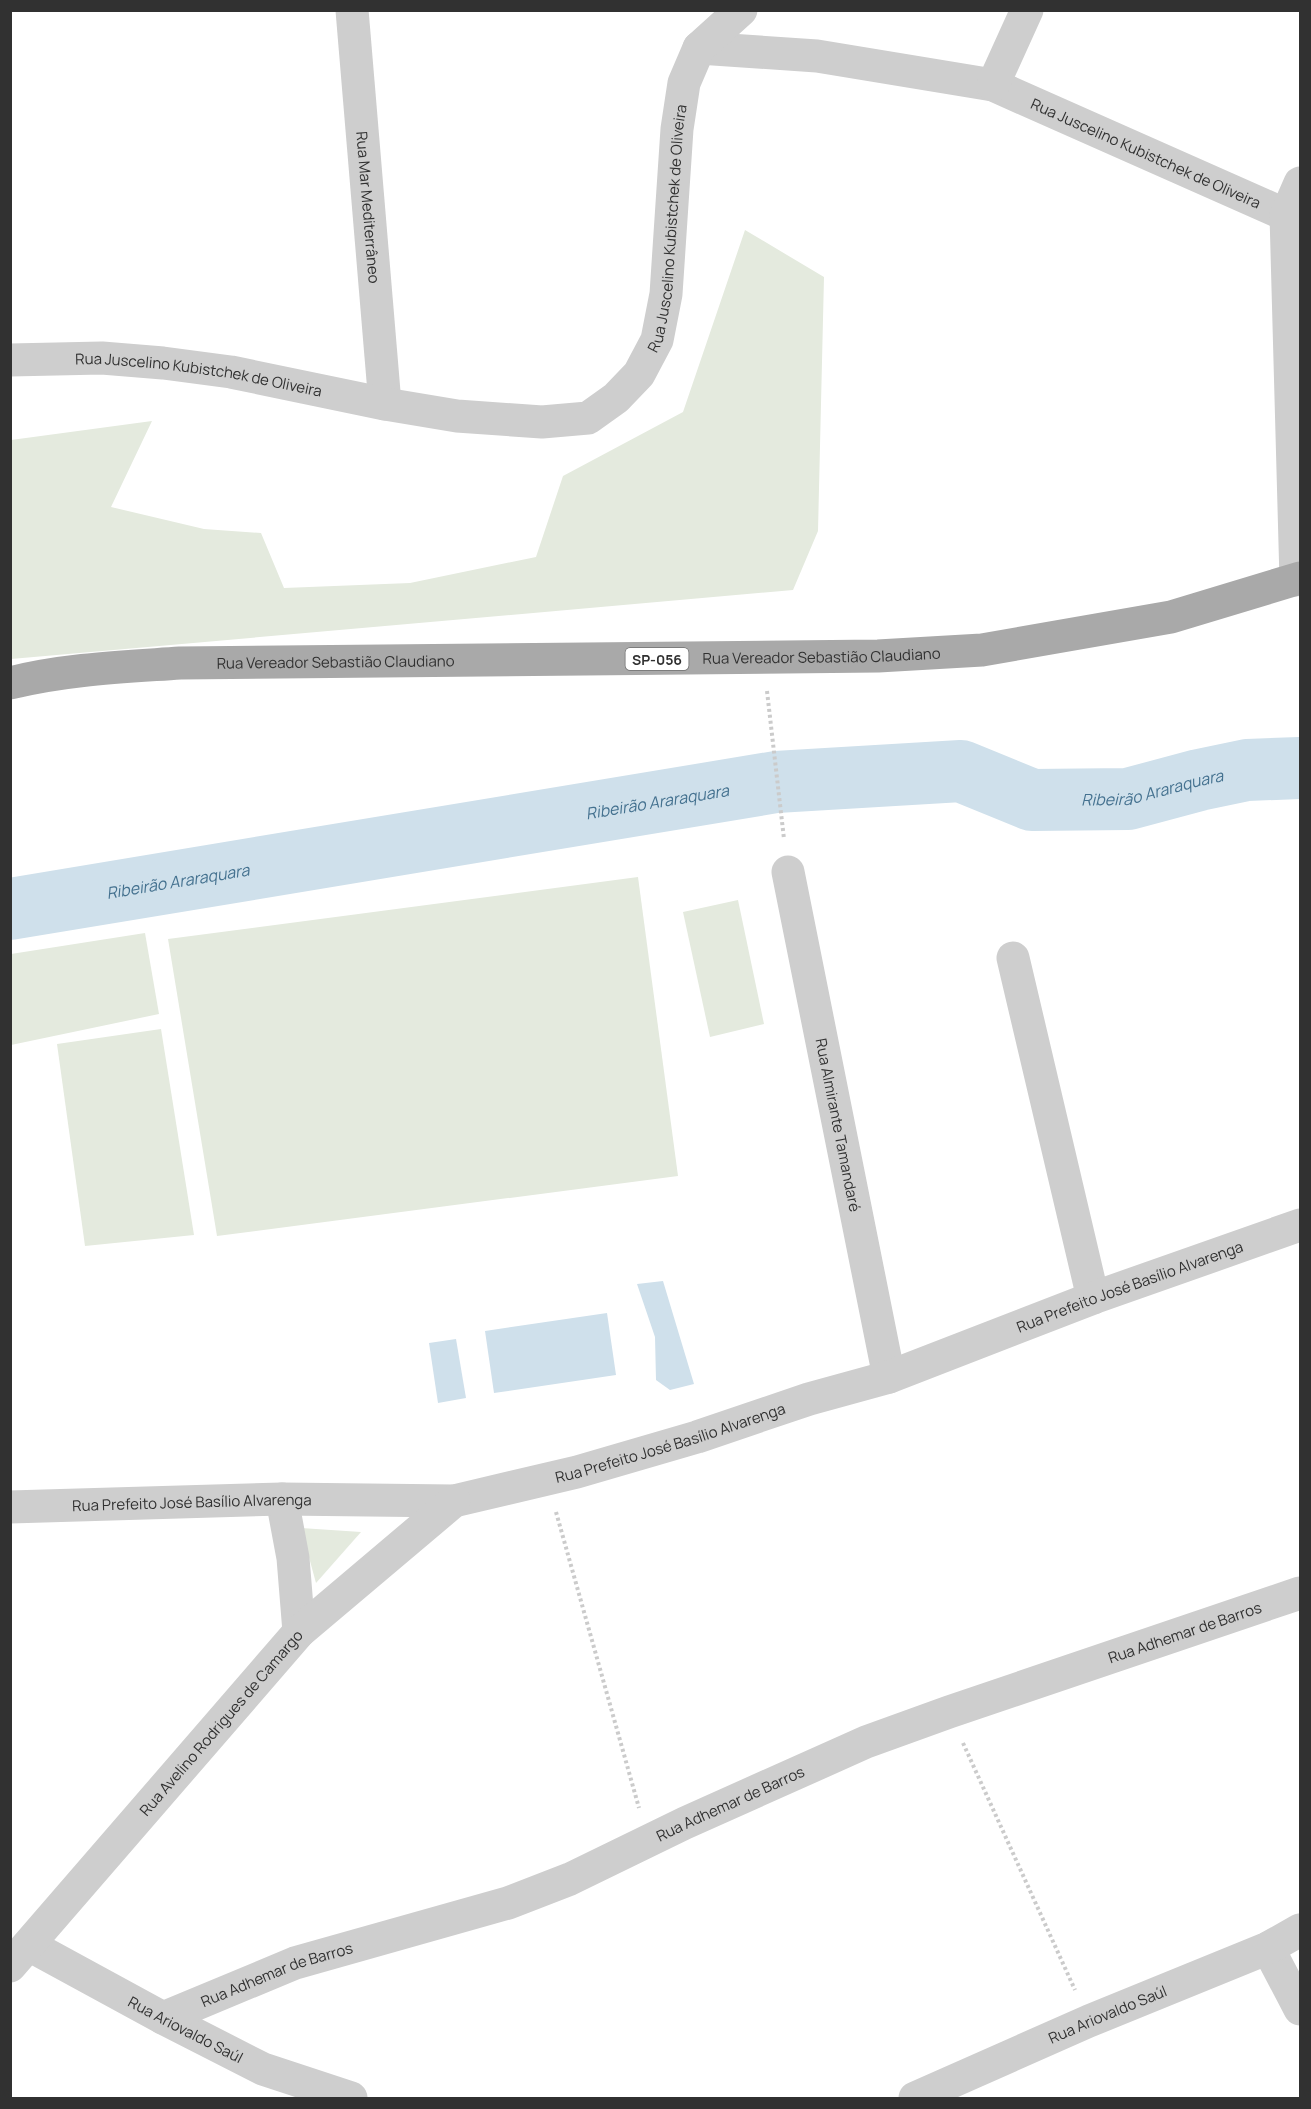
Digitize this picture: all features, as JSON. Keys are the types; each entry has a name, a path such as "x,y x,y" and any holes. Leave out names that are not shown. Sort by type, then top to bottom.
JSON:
{"main road":[{"name":"Rua Vereador Sebastião Claudiano","path":"10,683 101,668 180,663 764,658 878,656 982,650 1171,617 1298,579"}],"street":[{"name":"Rua Mar Mediterrâneo","path":"352,10 385,404"},
{"path":"699,48 741,10"},
{"path":"993,85 1028,10"},
{"name":"Rua Juscelino Kubistchek de Oliveira","path":"10,360 102,358 163,363 231,372 385,404 457,416 542,422 588,418 616,398 639,374 657,340 666,294 677,129 684,83 699,48 817,56 993,85 1286,214"},
{"path":"1298,579 1286,214 1300,183"},
{"name":"Rua Almirante Tamandaré","path":"788,872 889,1377"},
{"path":"1013,958 1093,1298"},
{"name":"Rua Prefeito José Basílio Alvarenga","path":"10,1507 282,1498 454,1501 547,1479 697,1437 809,1399 889,1377 1093,1298 1300,1225"},
{"path":"282,1498 293,1558 299,1632"},
{"name":"Rua Avelino Rodrigues de Camargo","path":"20,1955 299,1632 454,1501"},
{"name":"Rua Adhemar de Barros","path":"163,2018 295,1963 508,1903 570,1879 648,1840 866,1742 1300,1593"},
{"name":"Rua Ariovaldo Saúl","path":"915,2098 1089,2021 1268,1948 1300,1930"},
{"path":"1268,1948 1300,2009"},
{"name":"Rua Ariovaldo Saúl","path":"20,1955 163,2018 263,2069 351,2098"}],"path":[{"path":"764,658 788,872"},
{"path":"547,1479 648,1840"},
{"path":"949,1712 1089,2021"}],"shaded area":[{"path":"745,230 824,277 818,531 793,590 11,659 11,440 152,421 111,507 204,529 261,533 284,588 410,583 536,557 563,476 683,412"},
{"path":"638,877 678,1176 217,1236 168,939"},
{"path":"738,900 764,1024 710,1037 683,912"},
{"path":"145,933 159,1014 11,1045 11,954"},
{"path":"161,1029 194,1235 85,1246 57,1044"},
{"path":"301,1528 361,1532 316,1583"}],"water":[{"path":"663,1281 694,1384 670,1390 656,1380 655,1337 637,1284"},
{"path":"607,1313 616,1375 494,1393 485,1331"},
{"path":"456,1339 466,1398 438,1403 429,1343"}],"waterway":[{"name":"Ribeirão Araraquara","path":"10,909 776,782 961,771 1032,800 1128,799 1247,770 1300,768"}]}
